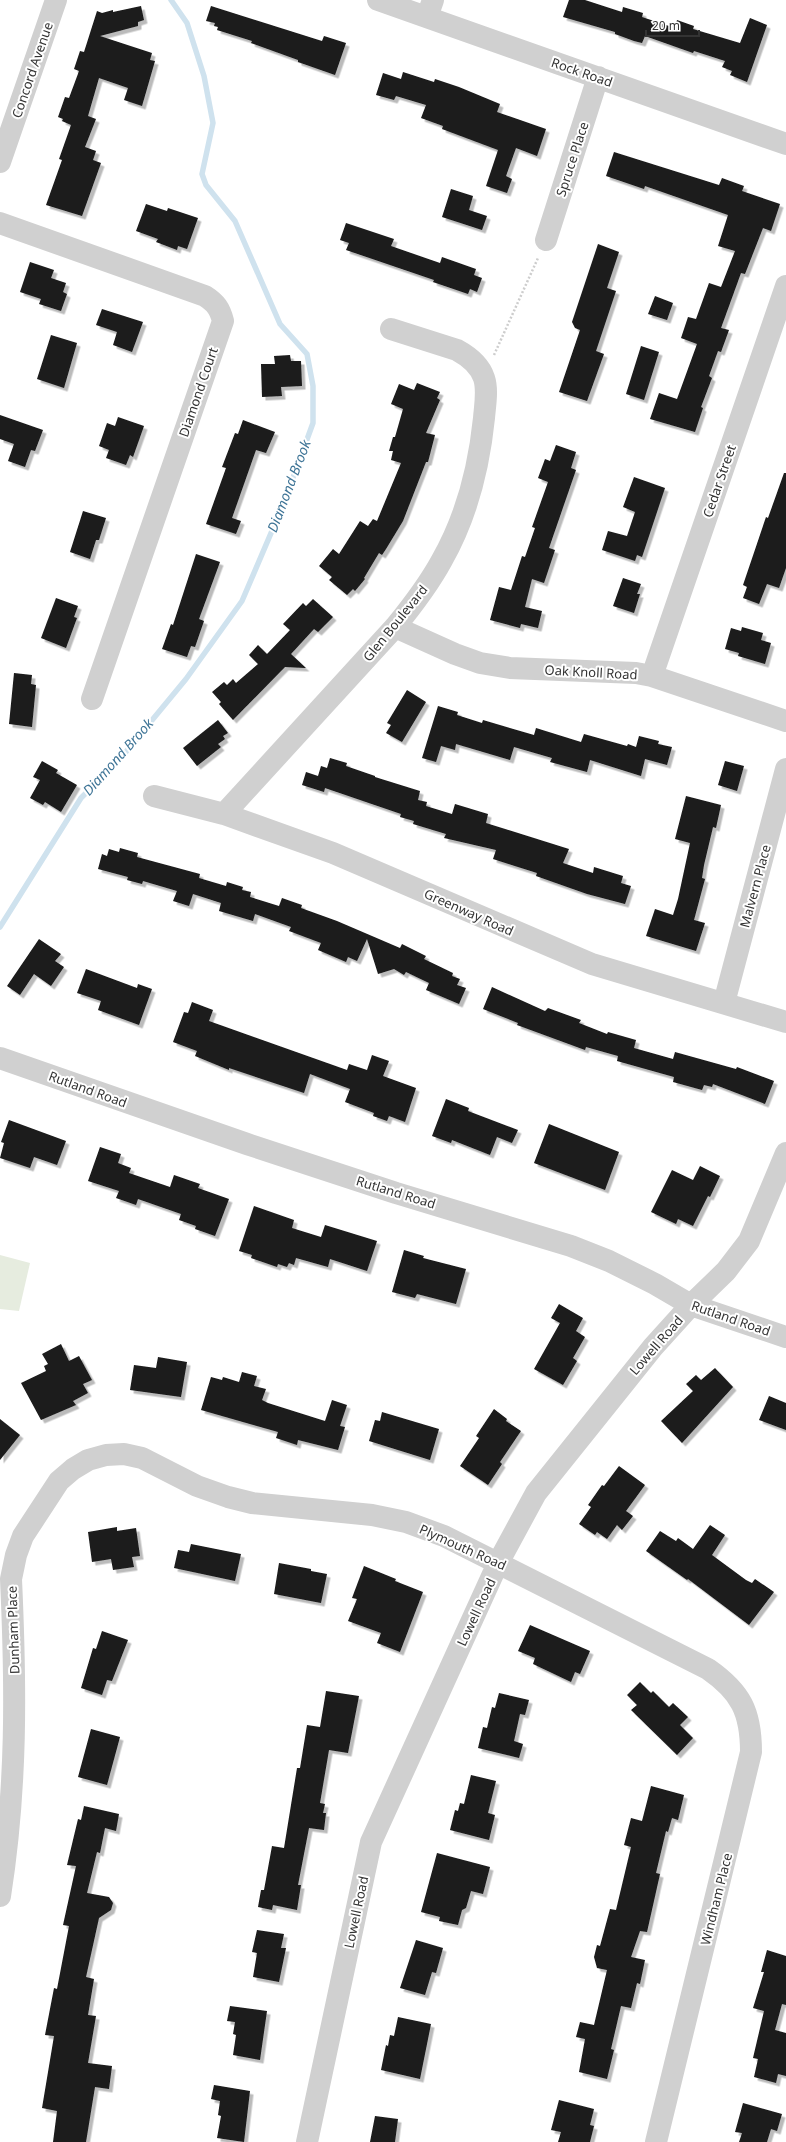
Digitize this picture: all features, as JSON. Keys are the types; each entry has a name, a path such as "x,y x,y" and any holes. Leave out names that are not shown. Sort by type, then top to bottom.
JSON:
{"street":[{"name":"Concord Avenue","path":"0,162 56,0"},
{"name":"Rock Road","path":"378,0 430,8 598,77 786,144"},
{"name":"Spruce Place","path":"546,240 598,77"},
{"name":"Diamond Court","path":"0,224 205,296 214,302 220,310 223,321 92,699"},
{"name":"Cedar Street","path":"652,676 786,286"},
{"path":"391,329 457,350 467,356 484,378"},
{"name":"Glen Boulevard","path":"224,814 395,627 424,590 443,559 459,525 473,483 481,447 486,403 484,378"},
{"name":"Oak Knoll Road","path":"395,627 454,654 480,662 510,668 636,673 652,676 786,722"},
{"name":"Malvern Place","path":"724,1003 786,769"},
{"name":"Greenway Road","path":"154,796 224,814 333,853 592,964 786,1022"},
{"name":"Rutland Road","path":"0,1058 247,1144 396,1193 571,1246 609,1261 655,1284 691,1305 786,1337"},
{"name":"Lowell Road","path":"307,2142 371,1842 498,1563 536,1493 653,1347 691,1305 726,1271 749,1241 786,1153"},
{"name":"Dunham Place","path":"0,1896 9,1842 14,1785 15,1683 11,1579 16,1555 23,1536 32,1521 59,1481 73,1469 88,1460 124,1454 156,1463"},
{"name":"Plymouth Road","path":"156,1463 197,1486 228,1497 252,1503 372,1515 406,1522 444,1536 708,1669"},
{"name":"Windham Place","path":"656,2142 751,1752 751,1731 747,1713 739,1697 726,1682 708,1669"}],"path":[{"path":"484,378 546,240"}],"shaded area":[{"path":"0,1255 30,1263 19,1311 0,1309"}],"building":[{"path":"569,0 585,0 622,12 623,7 643,13 642,17 669,26 671,22 676,24 677,20 694,26 693,29 740,43 750,18 767,25 747,82 730,75 732,71 722,67 725,61 694,51 693,53 645,36 642,43 634,41 615,34 615,32 563,17"},
{"path":"141,6 144,20 138,22 138,26 100,36 152,53 150,60 155,61 142,106 124,100 128,88 99,78 88,116 96,119 85,147 96,151 93,160 101,163 82,216 46,205 62,160 59,159 71,125 62,121 63,119 58,117 65,97 69,98 79,71 74,69 80,51 84,52 97,11 102,13 113,10 113,12"},
{"path":"211,6 322,41 324,36 346,43 335,75 251,43 252,41 217,30 218,27 214,26 215,23 206,21"},
{"path":"403,72 434,82 435,79 459,87 500,104 497,112 546,129 537,156 516,148 506,176 512,179 507,193 486,186 498,150 442,129 443,126 421,118 426,105 396,96 394,100 376,95 383,73 401,79"},
{"path":"614,152 719,185 722,178 744,186 742,191 780,204 771,231 763,228 745,274 741,273 721,328 729,330 721,352 718,351 709,376 712,378 701,407 703,408 695,432 650,419 659,393 677,399 697,344 681,338 688,317 696,319 709,283 721,287 735,251 718,246 728,215 645,186 644,189 606,176"},
{"path":"451,189 473,196 469,210 487,216 482,230 442,217"},
{"path":"146,204 167,211 168,208 198,218 187,249 178,246 177,250 156,242 158,239 136,231"},
{"path":"346,223 394,239 391,246 440,263 442,257 476,269 474,275 482,278 477,292 470,289 468,294 433,282 434,280 346,250 349,243 340,240"},
{"path":"598,244 619,252 607,288 616,291 596,351 604,354 587,401 559,392 580,330 575,328 572,322"},
{"path":"30,262 54,270 51,278 66,283 63,292 67,294 61,311 39,304 41,299 20,292"},
{"path":"655,296 673,303 667,320 648,314"},
{"path":"102,309 143,322 132,352 113,345 117,332 96,325"},
{"path":"51,335 77,343 64,388 37,379"},
{"path":"641,346 659,352 644,400 626,394"},
{"path":"290,355 291,361 301,361 302,386 281,387 282,396 262,397 261,364 275,364 274,356"},
{"path":"417,383 440,392 437,398 440,400 426,433 435,435 428,462 426,462 403,521 386,549 382,555 379,553 364,578 365,579 355,591 353,589 347,595 329,580 332,577 319,566 333,549 339,554 360,521 368,526 373,519 377,521 401,463 391,460 393,451 389,451 393,437 395,437 403,409 391,404 399,384 414,390"},
{"path":"0,415 43,430 35,451 31,450 25,467 8,461 14,444 0,439"},
{"path":"118,417 144,426 133,457 130,455 126,465 106,458 109,450 99,446 107,423 115,426"},
{"path":"243,420 275,432 266,453 256,450 232,518 241,521 236,534 206,524 226,468 222,467 235,433 238,434"},
{"path":"556,445 576,452 571,468 576,470 549,548 555,550 544,583 532,579 525,607 542,611 538,628 521,624 520,628 490,620 499,587 511,590 522,556 525,557 535,528 532,527 548,482 538,478 545,459 550,461"},
{"path":"784,473 786,473 786,568 779,588 767,584 759,604 743,598 747,587 743,585 766,517 768,518"},
{"path":"634,477 665,488 642,557 637,555 635,561 602,550 608,531 627,536 635,512 623,507"},
{"path":"83,511 106,518 99,540 96,540 90,559 70,552"},
{"path":"196,554 220,562 199,619 204,621 195,647 191,646 187,657 162,649 171,624 173,625"},
{"path":"623,578 641,584 637,594 640,594 634,613 613,606"},
{"path":"56,598 78,606 74,617 77,618 66,648 41,638"},
{"path":"313,599 333,617 318,632 314,629 291,654 306,668 285,667 233,720 219,704 221,702 212,692 224,682 227,685 233,679 236,683 258,664 249,655 258,645 267,654 290,630 283,624 303,603 306,606"},
{"path":"742,627 763,633 761,640 771,643 765,664 738,656 739,653 725,649 731,628 741,631"},
{"path":"14,673 32,675 31,684 36,685 32,727 9,724"},
{"path":"407,690 426,702 402,742 386,733 391,725 387,723"},
{"path":"438,706 458,712 457,715 482,723 483,720 534,735 536,728 581,742 584,734 627,746 628,744 636,747 639,736 659,741 658,744 672,747 667,765 645,759 641,776 590,760 587,772 550,762 552,758 514,747 510,760 456,744 455,750 441,746 436,762 422,758"},
{"path":"218,720 228,733 223,736 225,739 218,744 221,747 197,766 183,748"},
{"path":"330,758 347,763 346,766 375,777 420,791 418,800 427,802 426,806 452,814 455,804 488,814 486,823 569,849 563,863 593,873 594,867 623,876 621,883 631,886 625,904 587,894 536,876 537,873 493,859 496,850 444,838 446,834 413,824 414,821 400,817 401,814 325,788 324,792 302,785 306,772 318,776 321,766 327,768"},
{"path":"42,761 58,770 56,773 77,785 61,812 45,802 43,805 30,798 40,780 33,777"},
{"path":"725,761 744,766 737,791 718,785"},
{"path":"686,796 721,805 716,828 713,827 704,865 702,878 705,879 694,920 705,923 696,951 646,936 655,909 673,915 678,899 690,843 675,839"},
{"path":"120,848 138,853 137,857 200,874 199,878 226,886 227,882 243,887 242,890 251,892 250,897 279,906 282,898 302,905 301,908 337,921 400,948 402,944 426,956 424,959 453,973 452,976 460,979 457,985 466,988 459,1004 426,990 429,983 406,972 404,975 394,969 378,974 367,939 357,961 348,957 346,962 318,950 321,943 289,931 291,927 255,914 253,921 219,911 221,903 193,894 189,906 173,901 177,891 143,881 142,884 127,880 128,877 98,869 102,854 107,856 109,849 119,852"},
{"path":"39,939 61,954 55,961 64,967 51,986 34,974 20,995 7,986"},
{"path":"86,969 137,988 138,984 152,989 139,1025 98,1010 101,1001 77,993"},
{"path":"492,987 545,1011 548,1008 581,1020 579,1023 607,1034 608,1032 636,1040 634,1048 673,1059 675,1052 736,1069 737,1067 774,1081 765,1104 713,1084 712,1087 704,1085 702,1090 673,1082 674,1077 617,1061 618,1056 586,1047 585,1050 517,1025 518,1023 483,1009"},
{"path":"192,1002 213,1010 209,1021 347,1070 349,1064 367,1070 372,1055 389,1061 383,1076 416,1088 405,1122 389,1116 387,1121 373,1116 374,1113 345,1102 350,1089 310,1074 304,1093 229,1068 229,1070 195,1056 197,1051 173,1042 184,1012 188,1013"},
{"path":"446,1099 469,1108 468,1111 518,1130 512,1143 497,1137 490,1155 452,1140 451,1143 432,1136"},
{"path":"9,1120 66,1141 57,1165 34,1157 30,1168 0,1158 4,1143 1,1142"},
{"path":"549,1124 619,1152 605,1190 534,1163"},
{"path":"100,1147 121,1154 118,1163 131,1168 129,1173 170,1187 174,1175 200,1184 198,1188 229,1199 215,1236 195,1229 196,1226 179,1220 181,1214 138,1199 136,1205 116,1198 119,1191 88,1181"},
{"path":"700,1166 720,1176 693,1226 678,1219 676,1224 651,1212 672,1170 693,1180"},
{"path":"254,1206 294,1220 292,1228 321,1237 325,1225 377,1241 367,1271 330,1259 328,1267 296,1258 294,1265 289,1263 287,1267 278,1264 277,1267 251,1258 252,1255 239,1251"},
{"path":"404,1250 424,1256 423,1258 466,1269 456,1304 417,1294 415,1298 392,1292"},
{"path":"559,1304 583,1318 576,1331 585,1337 573,1358 577,1361 563,1385 534,1369 560,1323 551,1318"},
{"path":"61,1344 69,1361 79,1356 92,1380 83,1384 88,1393 73,1401 76,1405 41,1420 21,1383 46,1371 44,1366 48,1364 42,1354"},
{"path":"158,1357 187,1362 181,1397 130,1390 134,1365 156,1368"},
{"path":"715,1368 733,1387 682,1443 661,1421 693,1391 686,1384 696,1375 701,1380"},
{"path":"242,1372 257,1376 254,1386 266,1389 262,1400 325,1421 332,1400 347,1405 340,1426 345,1427 338,1450 298,1440 297,1445 276,1438 278,1432 201,1410 211,1377 222,1380 223,1377 239,1382"},
{"path":"769,1396 786,1403 786,1430 759,1420"},
{"path":"494,1409 507,1419 506,1421 521,1431 500,1462 502,1464 488,1485 460,1466 479,1438 476,1436"},
{"path":"382,1412 439,1429 430,1460 369,1441 375,1420 380,1421"},
{"path":"0,1419 20,1435 0,1460"},
{"path":"619,1466 645,1485 626,1511 633,1516 622,1530 617,1525 607,1539 597,1532 595,1535 579,1524 591,1507 588,1505 602,1485 604,1486"},
{"path":"710,1525 725,1535 712,1555 746,1580 752,1583 755,1579 774,1592 749,1625 688,1579 687,1580 646,1551 660,1531 676,1541 678,1538 693,1549"},
{"path":"117,1527 117,1531 136,1528 140,1556 132,1557 134,1567 113,1570 111,1559 92,1562 88,1532"},
{"path":"191,1544 241,1554 235,1581 174,1568 178,1550 189,1552"},
{"path":"279,1563 311,1569 311,1571 327,1574 321,1603 274,1594"},
{"path":"364,1566 396,1579 395,1581 423,1592 400,1652 377,1643 381,1633 348,1621 357,1599 352,1598"},
{"path":"530,1625 590,1651 580,1674 575,1672 571,1682 533,1664 535,1658 518,1651"},
{"path":"102,1631 128,1640 112,1681 107,1680 102,1695 81,1688 93,1648 96,1649"},
{"path":"640,1682 651,1693 653,1691 669,1707 673,1703 688,1717 680,1725 693,1738 677,1755 631,1710 637,1705 627,1695"},
{"path":"326,1691 359,1696 348,1753 329,1750 320,1803 325,1804 323,1813 326,1813 324,1830 309,1828 298,1885 301,1885 297,1910 273,1905 272,1910 258,1907 261,1890 264,1890 272,1846 284,1848 297,1768 300,1768 307,1725 320,1727"},
{"path":"499,1693 529,1700 525,1715 520,1714 514,1741 523,1744 519,1758 478,1748 483,1727 487,1728 492,1707 495,1708"},
{"path":"91,1729 120,1737 107,1785 78,1777"},
{"path":"471,1775 496,1781 488,1813 495,1815 489,1840 450,1830 455,1810 458,1811 460,1803 464,1804"},
{"path":"651,1786 684,1795 678,1820 672,1818 668,1832 666,1831 656,1873 660,1874 647,1932 640,1931 631,1957 645,1960 640,1984 637,1983 631,2008 621,2006 611,2049 614,2050 607,2079 579,2072 585,2039 576,2037 580,2022 594,2025 607,1970 597,1968 594,1957 597,1945 600,1946 610,1909 616,1910 631,1847 624,1845 631,1818 642,1821"},
{"path":"84,1806 119,1814 116,1831 105,1828 100,1853 97,1852 87,1893 109,1897 113,1903 111,1910 99,1918 86,1977 94,1979 88,2015 96,2016 88,2063 112,2066 109,2089 95,2087 86,2142 53,2142 57,2111 42,2108 54,2036 45,2035 54,1988 57,1989 69,1926 63,1925 76,1866 67,1865 78,1819 81,1820"},
{"path":"437,1853 490,1867 483,1894 471,1891 466,1908 462,1910 458,1925 439,1921 440,1917 421,1912"},
{"path":"257,1930 284,1934 281,1948 286,1948 279,1982 253,1977 257,1953 252,1952"},
{"path":"416,1940 443,1948 436,1973 432,1972 425,1995 400,1988"},
{"path":"767,1950 786,1956 786,2005 782,2004 775,2030 786,2033 786,2076 778,2074 776,2083 754,2077 758,2059 753,2058 764,2011 753,2008 764,1972 761,1972"},
{"path":"230,2006 267,2011 260,2060 233,2055 236,2035 233,2034 235,2022 227,2021"},
{"path":"398,2017 431,2024 420,2079 381,2070 386,2045 388,2046 390,2035 394,2036"},
{"path":"214,2085 250,2091 244,2142 217,2138 221,2116 218,2115 220,2101 211,2099"},
{"path":"559,2100 594,2109 590,2125 594,2126 590,2142 558,2142 561,2132 551,2130"},
{"path":"743,2103 782,2114 777,2131 771,2129 767,2142 739,2142 742,2133 735,2132"},
{"path":"375,2116 398,2119 395,2142 370,2142"}],"waterway":[{"name":"Diamond Brook","path":"0,927 81,798 120,759 186,679 242,601 283,505 313,423 313,386 307,354 280,324 235,221 206,185 202,174 213,123 204,76 187,23 171,0"}]}
